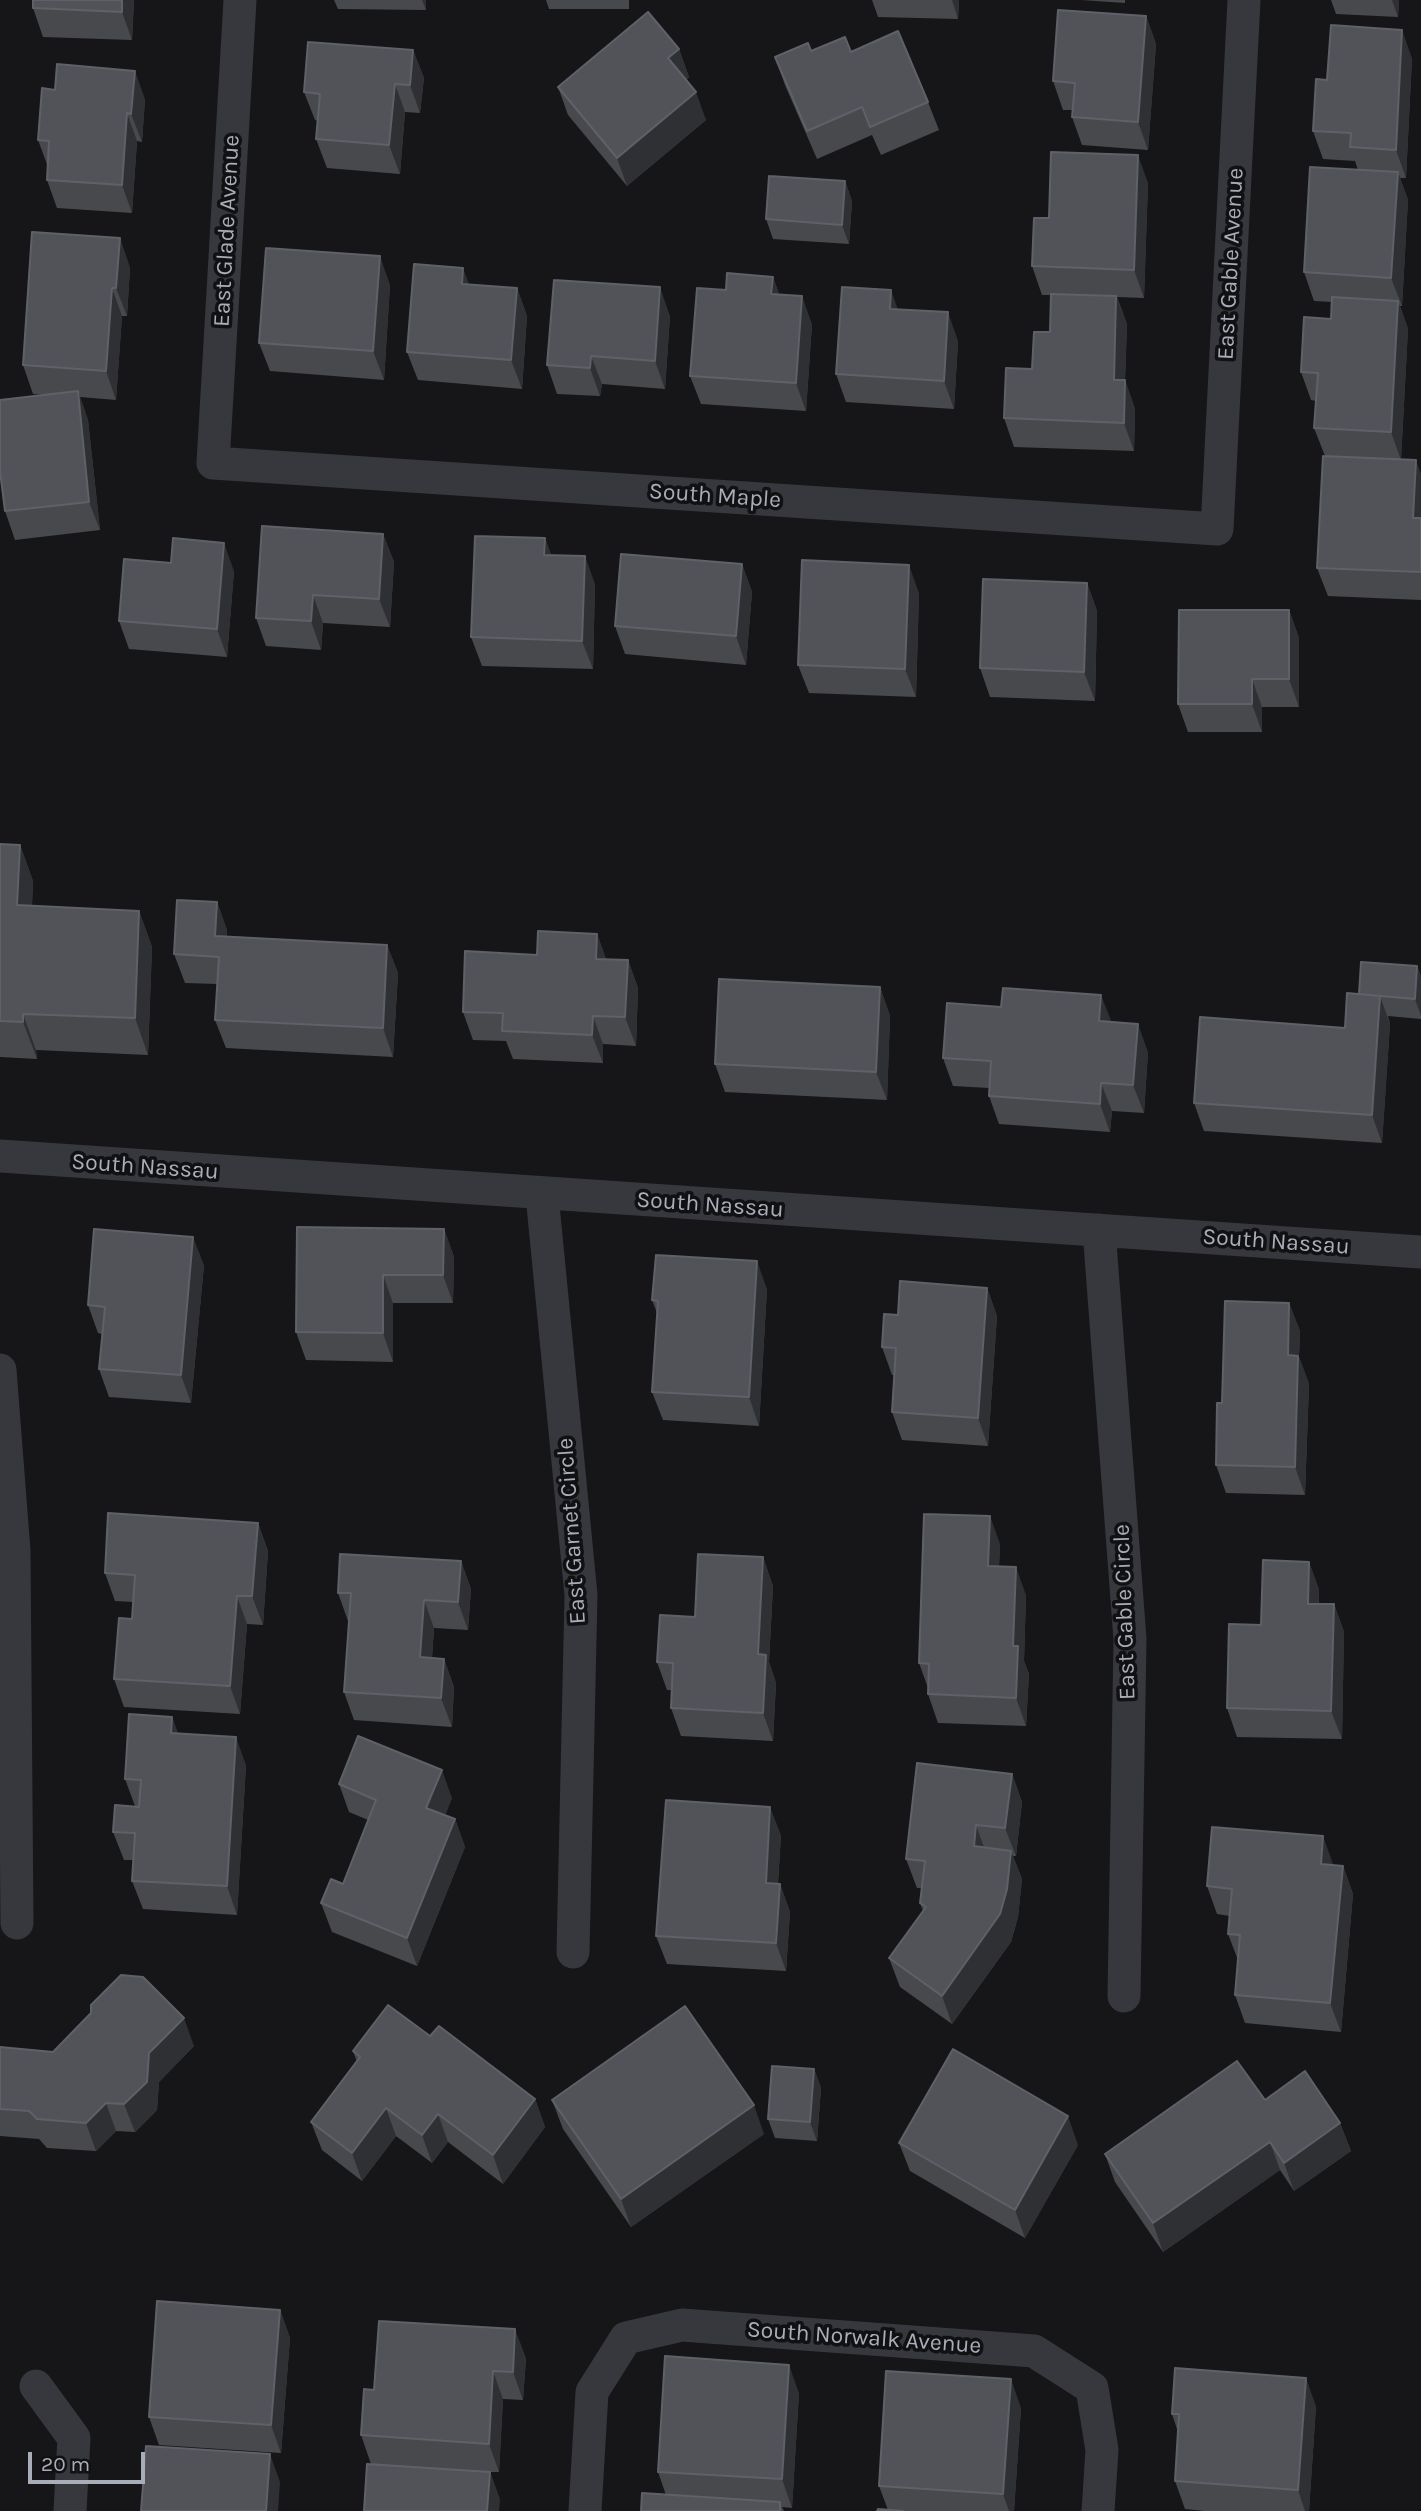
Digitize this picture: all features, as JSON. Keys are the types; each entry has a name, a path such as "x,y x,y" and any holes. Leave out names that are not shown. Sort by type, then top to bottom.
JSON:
{"street":[{"name":"East Glade Avenue","path":"213,463 240,0"},
{"name":"East Gable Avenue","path":"1217,529 1244,0"},
{"name":"South Maple","path":"213,463 1217,529"},
{"name":"South Nassau","path":"0,1156 542,1195 1421,1252"},
{"name":"East Garnet Circle","path":"542,1195 581,1595 573,1952"},
{"name":"East Gable Circle","path":"1099,1230 1130,1639 1124,1996"},
{"path":"0,1370 13,1551 17,1923"},
{"name":"South Norwalk Avenue","path":"584,2511 592,2392 626,2338 682,2325 1034,2351 1092,2388 1102,2450 1098,2511"},
{"path":"36,2386 74,2438 70,2511"}],"building":[{"path":"33,0 122,0 122,12 33,8"},
{"path":"1058,10 1146,16 1138,122 1072,117 1075,83 1053,81"},
{"path":"648,12 679,49 668,58 696,92 617,158 558,87"},
{"path":"1331,25 1402,30 1396,150 1350,147 1351,133 1313,131 1316,79 1327,80"},
{"path":"898,31 928,102 870,127 862,107 807,131 775,57 808,43 811,51 845,37 851,52"},
{"path":"308,42 413,50 410,85 395,84 389,145 316,139 320,94 304,92"},
{"path":"57,64 135,71 131,114 127,113 122,185 47,180 49,141 38,140 42,88 55,90"},
{"path":"1051,152 1138,155 1134,270 1032,266 1034,218 1049,218"},
{"path":"1310,167 1398,172 1391,278 1304,272"},
{"path":"769,176 845,181 842,225 766,219"},
{"path":"32,232 120,238 116,288 112,288 106,371 23,365"},
{"path":"266,248 380,256 373,351 259,343"},
{"path":"414,264 463,268 462,284 517,288 511,360 407,352"},
{"path":"727,273 773,277 771,294 802,296 796,383 690,376 697,288 726,290"},
{"path":"554,280 660,287 655,361 591,356 590,368 547,365"},
{"path":"842,287 891,290 890,309 948,312 944,381 836,374"},
{"path":"1051,294 1116,296 1114,380 1125,380 1124,423 1004,418 1006,368 1032,369 1034,332 1050,332"},
{"path":"1332,297 1398,301 1391,432 1314,428 1318,373 1301,372 1304,317 1331,319"},
{"path":"78,391 89,502 5,511 0,471 0,400"},
{"path":"1323,456 1416,460 1413,518 1421,518 1421,572 1317,568"},
{"path":"262,526 383,534 379,599 313,595 311,621 256,618"},
{"path":"475,536 545,538 544,555 585,556 582,641 471,637"},
{"path":"173,538 224,543 217,629 119,621 124,559 171,563"},
{"path":"621,554 742,564 736,636 615,626"},
{"path":"802,560 909,565 905,669 798,665"},
{"path":"983,579 1087,583 1084,672 980,668"},
{"path":"1179,610 1289,610 1289,679 1252,679 1252,704 1178,704"},
{"path":"0,844 20,845 17,905 139,911 135,1018 23,1014 23,1022 0,1021"},
{"path":"177,900 217,902 215,936 387,945 383,1028 215,1020 219,957 174,954"},
{"path":"538,931 597,934 596,959 628,960 625,1017 593,1016 592,1035 502,1031 503,1013 463,1012 465,951 537,955"},
{"path":"1361,962 1417,966 1415,999 1359,994"},
{"path":"719,979 880,987 876,1072 715,1064"},
{"path":"1003,988 1101,995 1099,1021 1138,1024 1133,1085 1101,1083 1100,1104 989,1096 991,1061 943,1058 947,1003 1001,1007"},
{"path":"1347,993 1380,996 1372,1115 1194,1103 1200,1017 1345,1028"},
{"path":"297,1227 444,1229 443,1275 383,1275 383,1333 296,1332"},
{"path":"94,1229 193,1237 181,1375 99,1369 105,1307 88,1305"},
{"path":"656,1255 757,1261 749,1397 652,1392 658,1301 652,1300"},
{"path":"900,1281 987,1288 978,1418 892,1412 896,1348 882,1347 884,1314 898,1315"},
{"path":"1225,1301 1289,1303 1288,1355 1298,1356 1295,1467 1216,1465 1217,1403 1222,1403"},
{"path":"108,1513 258,1523 252,1596 237,1596 230,1686 114,1679 119,1618 132,1619 135,1575 105,1573"},
{"path":"924,1514 990,1516 988,1566 1016,1567 1013,1646 1018,1646 1016,1698 928,1694 929,1664 919,1663"},
{"path":"340,1554 461,1561 458,1602 424,1600 420,1657 444,1659 441,1698 344,1692 351,1593 338,1593"},
{"path":"698,1554 763,1557 758,1654 766,1655 763,1713 671,1708 673,1663 657,1662 660,1615 695,1617"},
{"path":"1263,1560 1309,1562 1308,1604 1334,1604 1331,1711 1227,1708 1229,1624 1261,1625"},
{"path":"129,1714 172,1717 171,1733 236,1737 227,1886 132,1881 135,1833 113,1832 115,1805 139,1807 141,1780 125,1779"},
{"path":"358,1736 442,1770 426,1808 455,1819 407,1938 321,1903 331,1879 343,1884 376,1800 339,1784"},
{"path":"917,1763 1012,1774 1005,1828 976,1825 974,1846 1011,1851 1007,1889 1000,1914 942,1996 889,1958 926,1907 920,1903 925,1861 906,1859"},
{"path":"666,1800 770,1807 766,1883 780,1884 776,1943 656,1936"},
{"path":"1212,1827 1323,1836 1321,1864 1343,1866 1330,2003 1235,1995 1240,1935 1228,1934 1232,1889 1207,1886"},
{"path":"121,1975 143,1977 184,2018 149,2053 147,2082 124,2104 106,2103 86,2123 37,2119 29,2111 0,2109 0,2047 53,2052 91,2013 91,2005"},
{"path":"388,2005 430,2036 439,2026 535,2099 493,2155 438,2114 422,2135 386,2108 352,2153 311,2122 360,2057 353,2051"},
{"path":"685,2006 754,2105 621,2199 552,2100"},
{"path":"953,2049 1068,2116 1015,2210 899,2143"},
{"path":"1237,2061 1265,2100 1305,2071 1340,2123 1284,2163 1270,2142 1153,2223 1105,2154"},
{"path":"772,2066 814,2069 810,2122 768,2119"},
{"path":"157,2301 280,2310 271,2425 149,2417"},
{"path":"379,2321 515,2329 513,2372 493,2371 489,2444 361,2435 364,2389 374,2390"},
{"path":"665,2356 789,2365 782,2479 658,2472"},
{"path":"1175,2368 1306,2378 1298,2490 1175,2481 1179,2414 1172,2414"},
{"path":"886,2371 1011,2379 1003,2494 879,2486"},
{"path":"146,2446 270,2454 266,2511 141,2511"},
{"path":"367,2464 490,2472 487,2511 364,2511"},
{"path":"642,2493 780,2502 780,2511 641,2511"}]}
